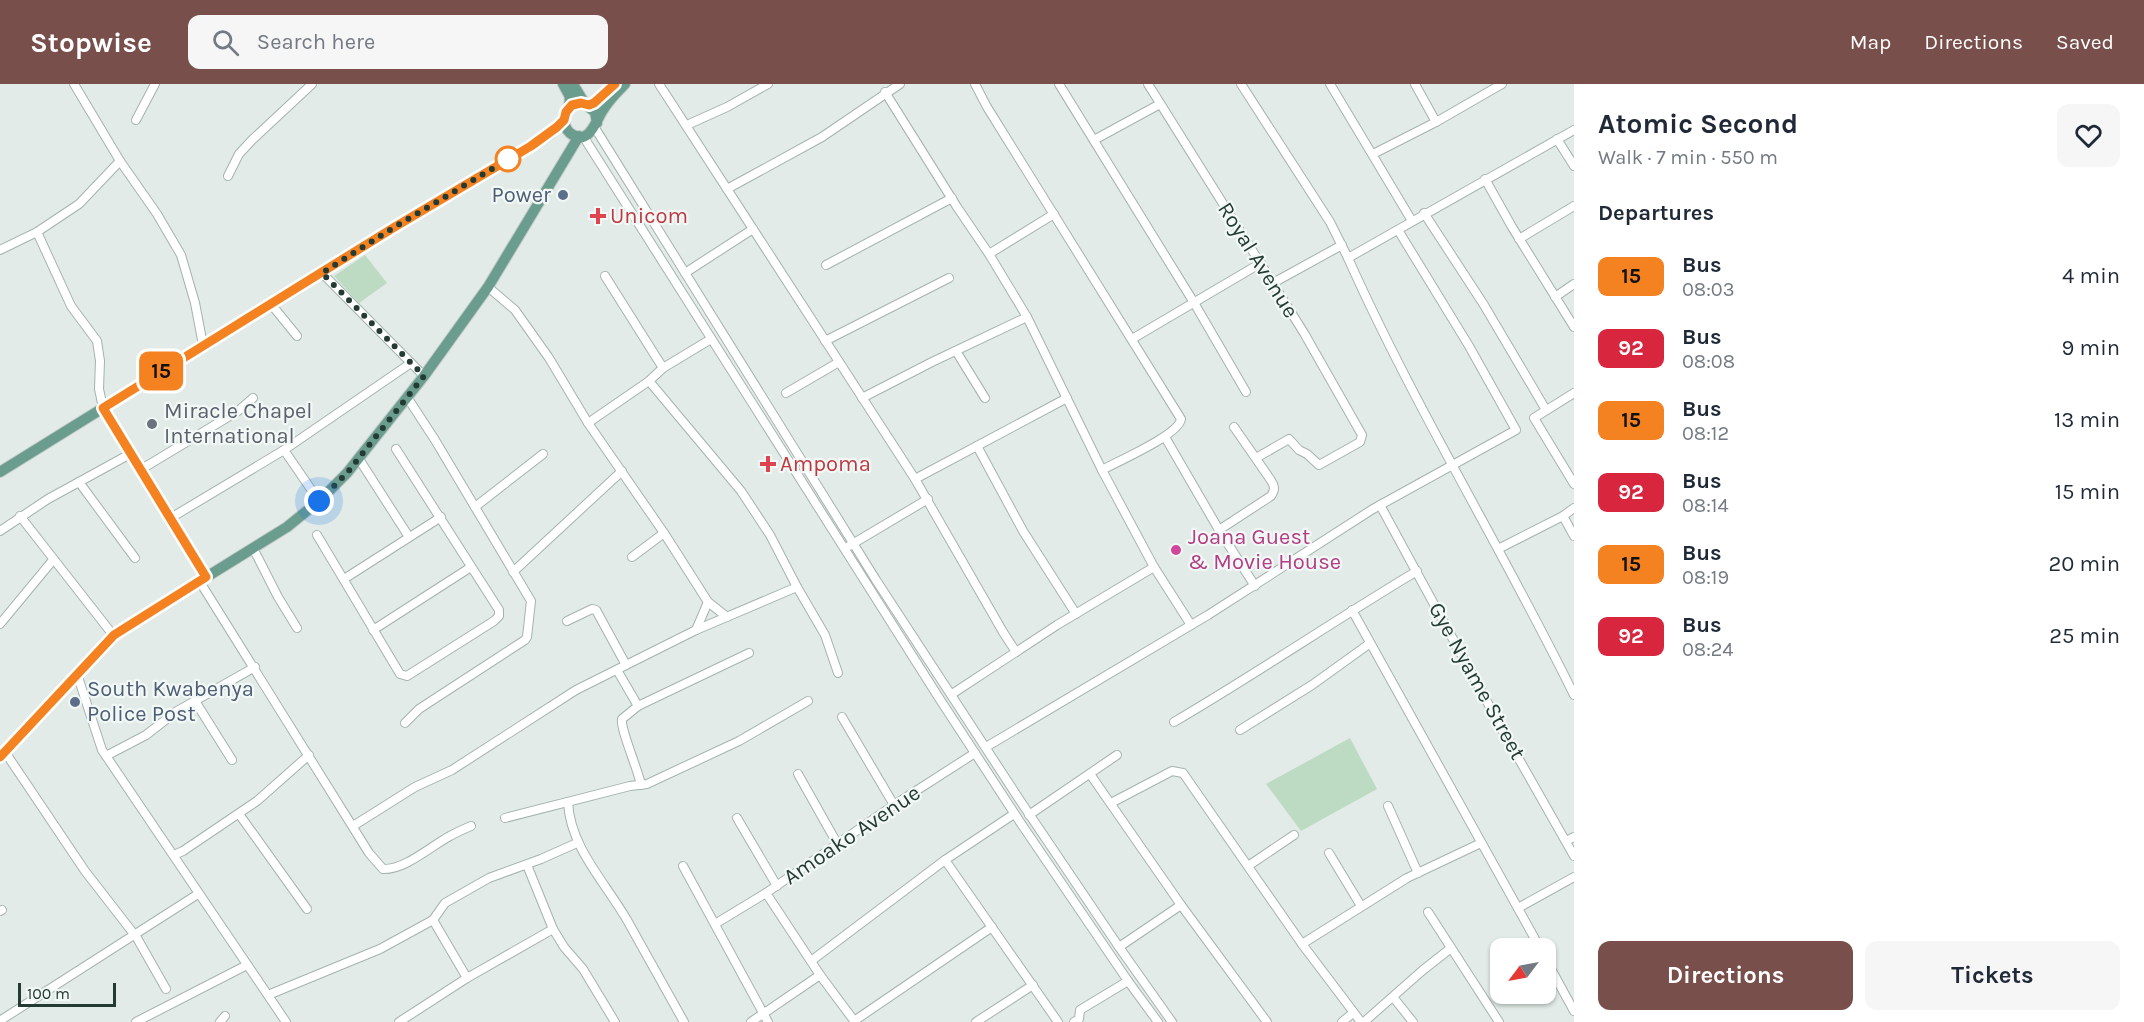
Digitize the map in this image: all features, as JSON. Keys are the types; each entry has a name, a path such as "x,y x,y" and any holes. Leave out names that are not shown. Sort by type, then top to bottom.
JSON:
{"main road":[{"path":"0,472 393,228 550,134 564,120 568,108 570,97 563,84"},
{"path":"573,84 587,105 595,112 596,125"},
{"path":"568,108 576,104 587,105 598,100 615,84"},
{"path":"2,754 114,635 287,527 319,501 359,459 424,376 488,287 581,136 596,125 604,108 625,84"},
{"path":"564,120 568,131 581,136"},
{"path":"103,408 203,579"}],"street":[{"path":"74,84 120,161 157,214 181,255 195,303 203,345"},
{"path":"136,120 155,84"},
{"path":"228,176 239,154 312,84"},
{"path":"659,84 928,499 1016,652"},
{"path":"687,125 728,107 768,84"},
{"path":"728,189 822,136 900,84"},
{"path":"975,84 1181,419 1178,427 1165,437 1102,470"},
{"path":"1059,84 1193,301 1246,392"},
{"name":"Royal Avenue","path":"1148,84 1261,262 1362,435 1360,442 1319,465 1289,439 1256,459"},
{"path":"1241,84 1330,222 1373,314 1574,695"},
{"path":"1330,84 1412,221"},
{"path":"1415,84 1436,122"},
{"path":"1372,154 1436,122 1502,84"},
{"path":"885,92 1027,317 1102,470 1154,567 1191,626"},
{"path":"1094,140 1160,104"},
{"path":"596,125 685,273 854,544 1029,815 1172,1022"},
{"path":"1348,258 1574,130"},
{"path":"581,136 1014,814 1158,1022"},
{"path":"1557,139 1574,166"},
{"path":"0,250 37,232 79,204 120,161"},
{"path":"1485,179 1574,327"},
{"path":"826,265 952,198"},
{"path":"1519,239 1574,206"},
{"path":"1424,213 1508,344 1546,410"},
{"path":"989,254 1054,214"},
{"path":"685,273 753,229"},
{"path":"986,747 1191,626 1380,505 1516,430 1469,346 1398,230"},
{"path":"37,232 71,306 97,342 100,361 99,388 103,408"},
{"path":"1273,283 1342,245"},
{"path":"1132,339 1261,262"},
{"path":"322,273 424,376"},
{"path":"605,276 663,368"},
{"path":"825,341 949,278"},
{"path":"1555,297 1574,284"},
{"path":"488,287 515,310 549,358 588,423 664,533 708,602 727,617"},
{"path":"271,304 297,336"},
{"path":"862,398 1027,317"},
{"path":"588,423 649,381 663,368 711,339"},
{"path":"956,351 984,398"},
{"path":"786,393 838,362"},
{"path":"169,519 284,450 411,363"},
{"path":"649,381 741,491 770,535 825,635 838,673"},
{"path":"1574,393 1534,418 1574,484"},
{"path":"405,723 419,710 525,640 531,601 407,397"},
{"path":"140,470 238,411 253,398"},
{"path":"915,479 1067,398"},
{"path":"1219,530 1274,491 1274,486 1234,427"},
{"path":"1165,437 1219,530 1255,586"},
{"path":"977,446 1023,531 1076,614"},
{"path":"317,535 400,674 407,676 499,616 498,610 441,517 396,448"},
{"path":"284,450 319,501"},
{"path":"0,531 20,516 130,454"},
{"path":"475,507 543,454"},
{"path":"359,459 409,537"},
{"path":"513,572 622,471"},
{"path":"79,482 135,558"},
{"path":"844,550 928,499"},
{"name":"Gye Nyame Street","path":"1380,505 1503,731 1570,839 1574,856"},
{"path":"1498,549 1563,516 1574,508"},
{"path":"20,516 114,635"},
{"path":"1563,516 1574,536"},
{"path":"344,579 441,517"},
{"path":"632,557 664,533"},
{"path":"253,548 297,628"},
{"path":"0,624 53,560"},
{"path":"373,630 471,567"},
{"path":"952,694 1154,567"},
{"path":"1173,722 1282,657 1352,610 1417,571"},
{"path":"203,579 353,826 383,869 409,861 449,836 471,826"},
{"path":"353,826 415,787 452,770 576,690 696,630 797,587"},
{"path":"696,630 708,602"},
{"path":"567,621 592,609 596,610 626,665"},
{"path":"1352,610 1534,938"},
{"path":"1240,730 1312,685 1369,644"},
{"path":"640,785 632,751 621,725 622,719 638,706 749,653"},
{"path":"106,756 156,729 177,711 255,667"},
{"path":"617,670 638,706"},
{"path":"77,674 99,742 106,756 286,1022"},
{"path":"195,700 232,760"},
{"path":"505,818 647,784 739,741 808,701"},
{"path":"842,717 894,805"},
{"name":"Amoako Avenue","path":"855,1021 820,975 766,893 894,805 975,753"},
{"path":"2,754 85,871 134,934 166,988"},
{"path":"174,855 257,801 309,755"},
{"path":"1029,815 1118,755"},
{"path":"1111,802 1172,771 1183,773 1302,944 1362,1022 1451,948"},
{"path":"798,774 838,845"},
{"path":"1090,774 1181,906 1267,1022"},
{"path":"568,802 570,822 577,843 627,919 684,1022"},
{"path":"1388,806 1418,873"},
{"path":"239,814 307,909"},
{"path":"811,961 945,860 1014,814"},
{"path":"737,818 777,886"},
{"path":"1248,866 1294,835"},
{"path":"268,995 381,949 433,920 441,907 449,900 497,875 527,865 577,843"},
{"path":"1302,944 1418,873 1481,843"},
{"path":"1329,853 1361,906"},
{"path":"945,860 1058,1022"},
{"path":"527,865 553,929 564,947 583,969 615,1022"},
{"path":"683,866 766,1018"},
{"path":"1518,908 1574,877"},
{"path":"715,924 766,893"},
{"path":"1,1020 198,894"},
{"path":"1119,947 1181,906"},
{"path":"1428,912 1499,1022"},
{"path":"433,920 467,978"},
{"path":"855,1021 992,927"},
{"path":"399,1022 467,978 553,929"},
{"path":"136,1022 247,965"},
{"path":"751,1022 766,1018 820,975"},
{"path":"1556,978 1574,1011"},
{"path":"1074,1022 1079,1018 1080,1010 1128,981"},
{"path":"976,1022 1033,985"},
{"path":"1393,997 1413,1022"},
{"path":"1342,1022 1353,1013"}],"green space":[{"path":"365,255 387,283 359,303 334,276"},
{"path":"1350,738 1377,789 1301,831 1266,784"}],"bus line":[{"name":"15","path":"0,757 114,635 206,577 103,408 393,228 550,134 564,120 568,108 581,103 589,105 594,103 615,84"}],"place":[{"name":"Power","path":"563,195"},
{"name":"Unicom","path":"598,216"},
{"name":"Miracle Chapel International","path":"152,424"},
{"name":"Ampoma","path":"768,464"},
{"name":"Joana Guest & Movie House","path":"1176,550"},
{"name":"South Kwabenya Police Post","path":"75,702"}],"route":[{"path":"319,501 347,473 424,376 322,273 512,157 508,159"}]}
